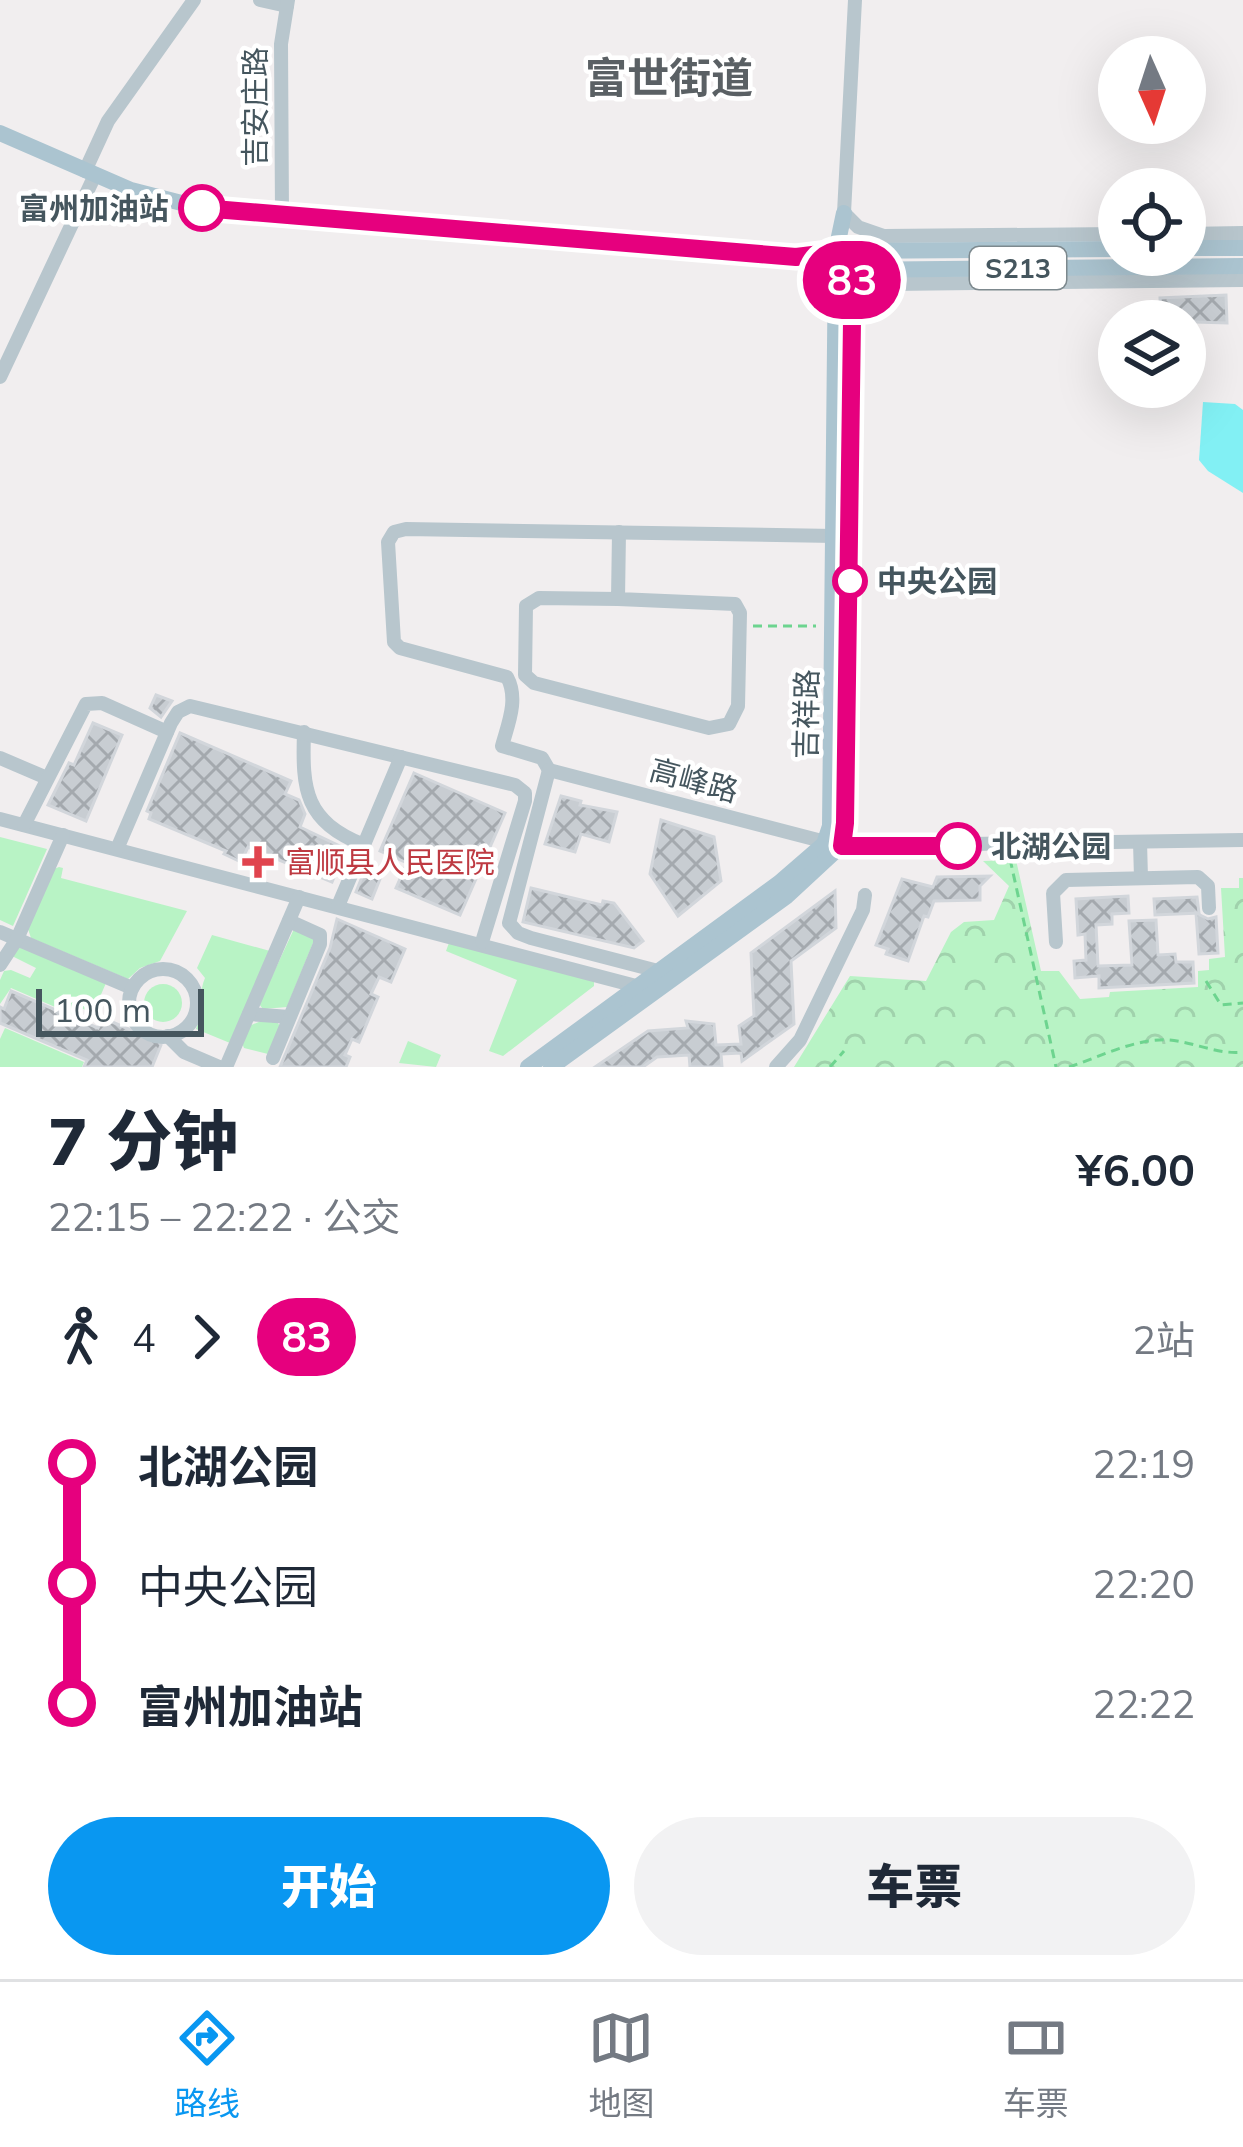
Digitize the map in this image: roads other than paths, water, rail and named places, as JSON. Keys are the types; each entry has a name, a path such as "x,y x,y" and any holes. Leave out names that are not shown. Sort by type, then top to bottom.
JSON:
{"main road":[{"name":"S213","path":"0,133 131,190 202,208 796,257 844,270 1243,266"},
{"name":"吉祥路","path":"833,845 844,213"},
{"name":"S213","path":"796,257 844,251 1098,248"},
{"path":"1206,248 1243,248"},
{"name":"吉祥路","path":"833,845 845,823 850,603 852,314 844,270"},
{"path":"528,1067 833,845"},
{"path":"550,1067 788,896 833,845"}],"street":[{"path":"0,377 90,173 108,121 194,0"},
{"path":"260,0 288,3"},
{"name":"吉祥路","path":"844,213 855,0"},
{"name":"吉安庄路","path":"282,214 281,44 288,3"},
{"path":"844,213 857,226 884,236"},
{"path":"1206,234 1243,233"},
{"path":"844,251 884,236 1098,234"},
{"path":"844,270 891,284 1243,280"},
{"path":"852,314 863,297 891,284"},
{"name":"高峰路","path":"620,532 394,532 389,539 394,642 400,648 507,677 512,685 512,707 502,746 542,758 549,770 833,845 1243,840"},
{"path":"619,599 620,532 835,536"},
{"path":"539,598 619,599 730,602 738,608 737,713 724,727 710,728 528,680 524,669 529,602 539,598"},
{"path":"25,825 86,704 102,703 167,732"},
{"path":"117,849 167,732 178,712 190,706 515,785 525,794 482,942"},
{"path":"304,732 304,786 332,831 364,844"},
{"path":"338,906 401,757"},
{"path":"0,758 47,778"},
{"path":"549,770 509,923 531,938 658,971"},
{"path":"0,819 637,986"},
{"path":"0,965 17,939 63,835"},
{"path":"1140,842 1141,878"},
{"path":"1056,942 1053,893 1060,883 1202,879 1208,886 1209,908"},
{"path":"168,1036 184,1052 222,1067 299,896"},
{"path":"776,1067 800,1040 863,910 865,896"},
{"path":"273,1058 320,935 289,921"},
{"path":"0,932 132,988"},
{"path":"157,969 172,970 191,983 197,997 196,1012 183,1030 168,1036 146,1032 135,1022 128,1000 143,975 157,969"},
{"path":"249,1014 289,1017"}],"water":[{"path":"1206,402 1235,404 1243,410 1243,493 1199,460"}],"place":[{"name":"富州加油站","path":"202,208"},
{"name":"中央公园","path":"850,581"},
{"name":"北湖公园","path":"958,846"},
{"name":"富顺县人民医院","path":"258,862"}],"district":[{"name":"富世街道","path":"669,77"}]}
